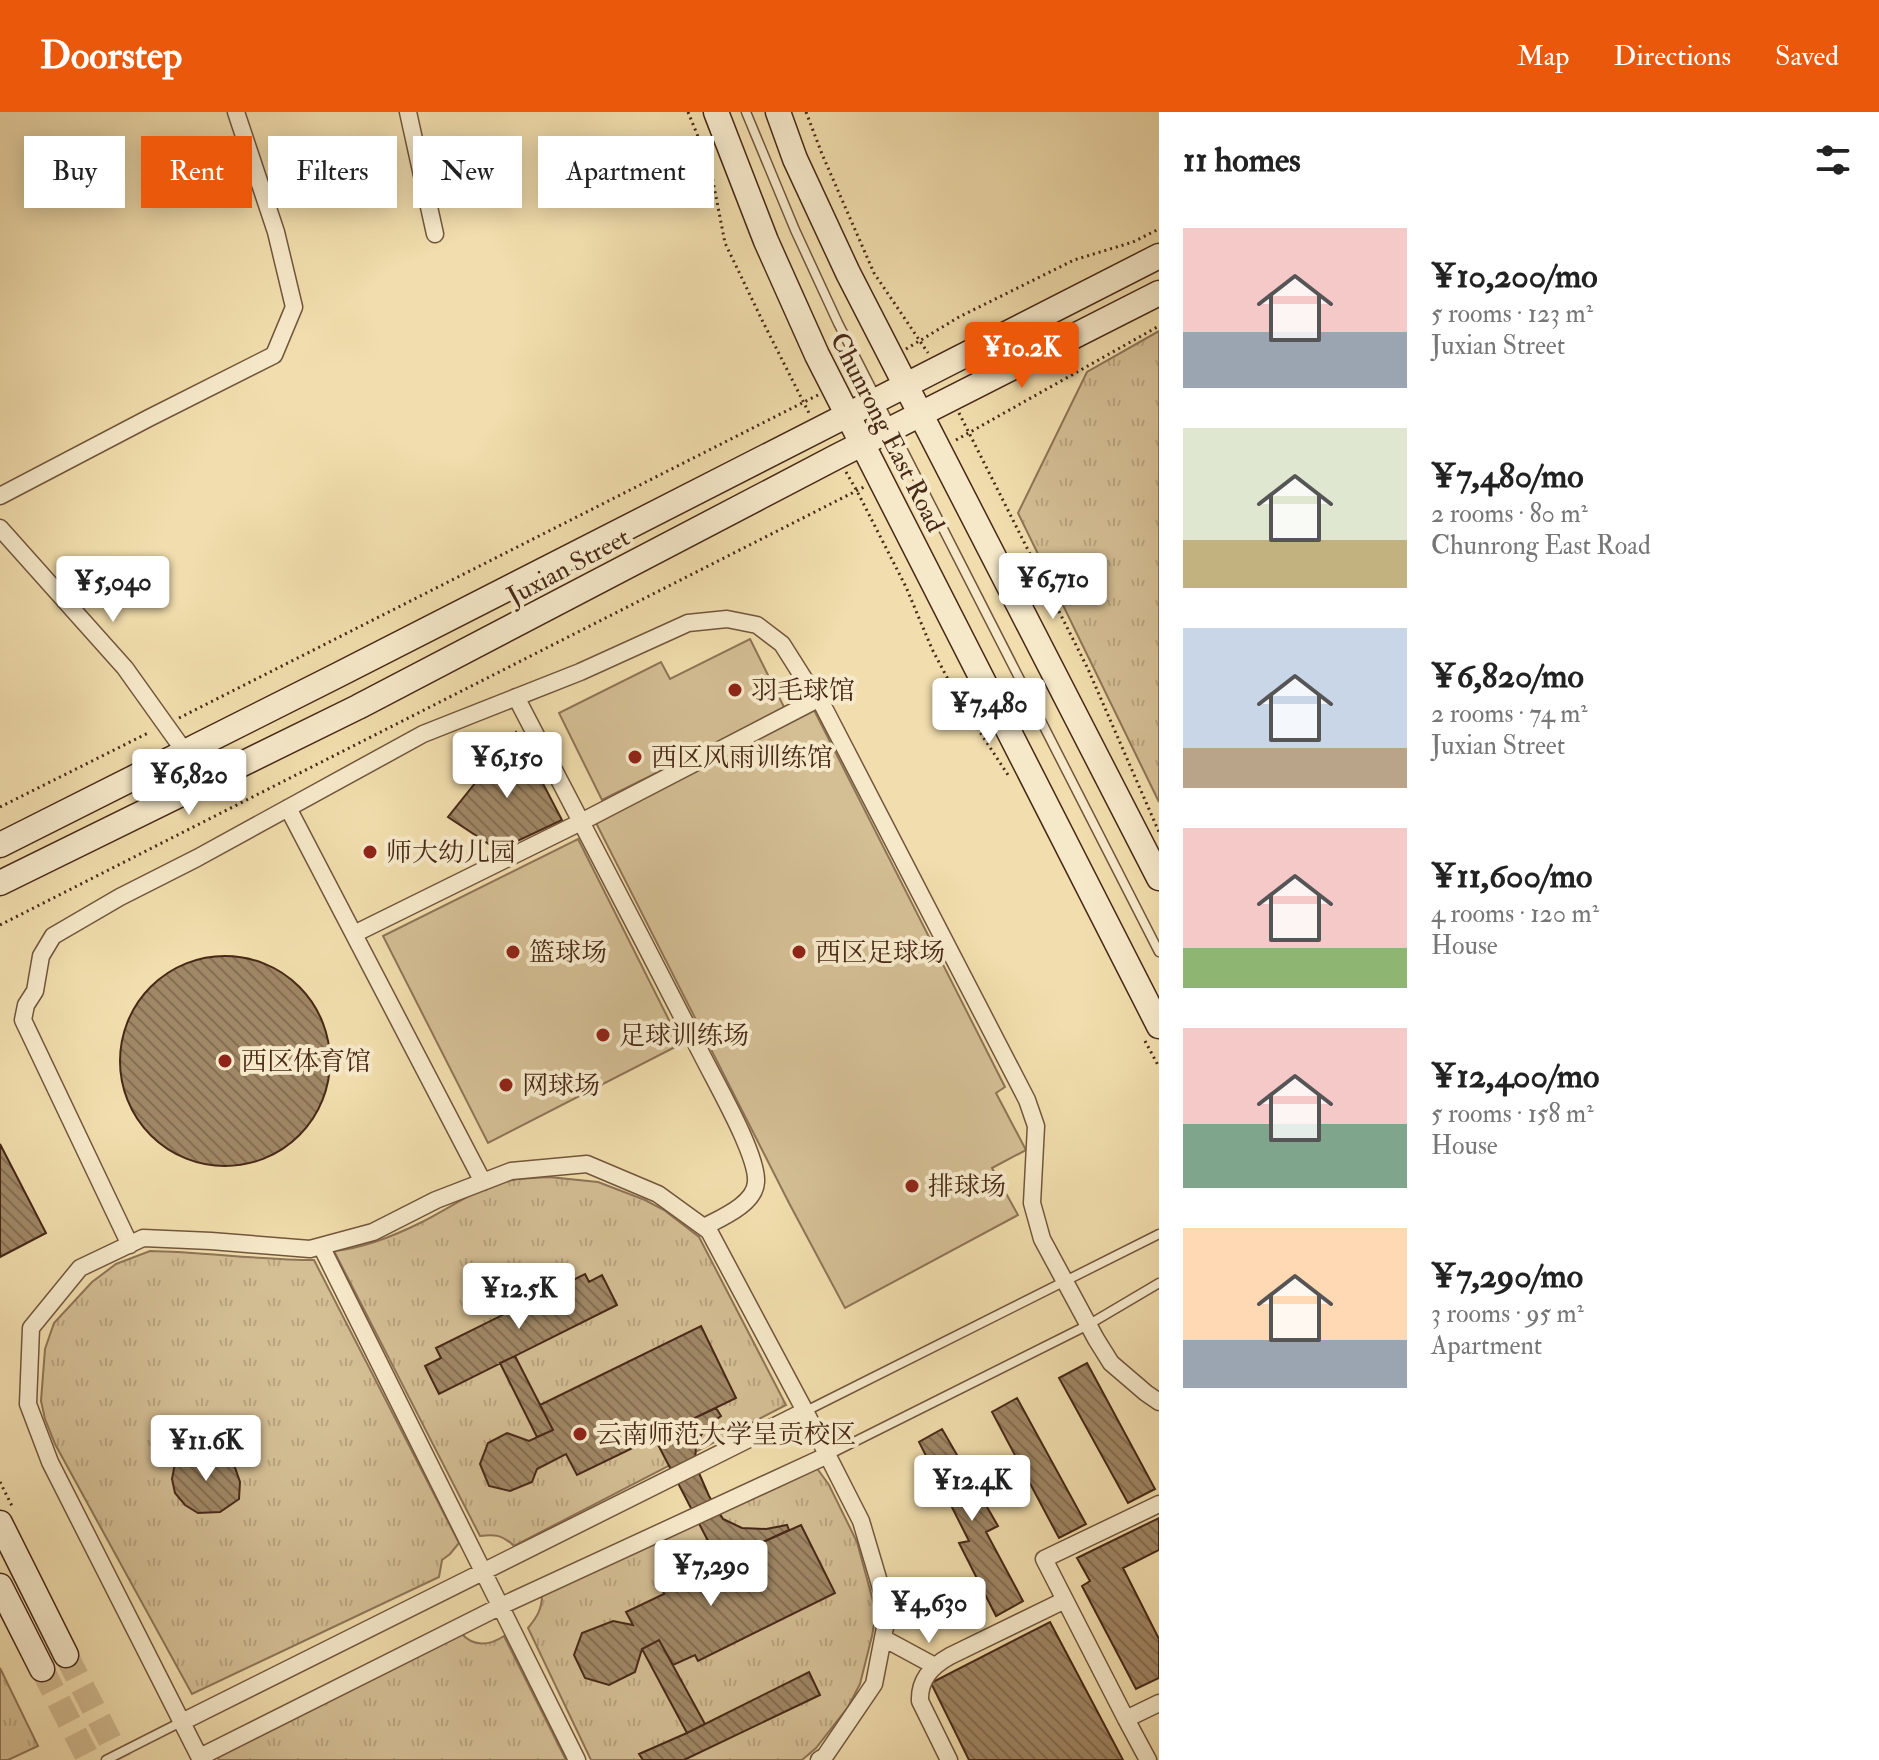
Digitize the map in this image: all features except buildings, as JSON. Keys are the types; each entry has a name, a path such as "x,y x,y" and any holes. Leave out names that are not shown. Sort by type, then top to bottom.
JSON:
{"main road":[{"name":"Chunrong East Road","path":"716,112 766,241 817,355 1152,1032"},
{"name":"Chunrong East Road","path":"778,112 848,273 1159,878"},
{"name":"Juxian Street","path":"0,845 1159,256"},
{"name":"Juxian Street","path":"0,883 358,707 836,457 1159,293"},
{"path":"0,1523 66,1655"},
{"path":"0,1586 42,1669"}],"street":[{"path":"0,496 274,355 294,307 276,232 236,112"},
{"path":"408,112 435,234"},
{"path":"0,528 125,668 185,752"},
{"path":"130,1245 23,1020 26,1005 35,991 41,956 53,936 423,734 609,660 688,623 727,619 757,625 782,644 818,699 1027,1100 1036,1126 1032,1203 1042,1239 1111,1363 1159,1402"},
{"path":"516,697 755,1166 755,1190 736,1211 704,1227"},
{"path":"354,934 581,822 818,699"},
{"path":"288,808 483,1182"},
{"path":"819,1760 825,1756 874,1684 888,1612 861,1521 828,1455 805,1411 709,1231 658,1194 587,1164 511,1171 436,1200 373,1232 310,1249 143,1238 80,1268 31,1328 28,1404 50,1462 200,1758 501,1606 828,1455"},
{"path":"321,1246 577,1760"},
{"path":"182,1722 805,1411"},
{"path":"1148,1760 1044,1559 1159,1504"},
{"path":"949,1760 920,1701 919,1692 925,1676 933,1665 1065,1600"},
{"path":"883,1638 933,1665"},
{"path":"1126,1719 1159,1703"}],"lane":[{"path":"746,112 838,323 1159,952"},
{"path":"805,1411 1159,1234"},
{"path":"828,1455 1088,1325 1159,1283"},
{"path":"106,1760 182,1722"}],"path":[{"path":"688,112 710,166 725,243 803,403 819,429"},
{"path":"806,112 874,273 937,369"},
{"path":"891,357 959,317 1074,260 1133,242 1159,229"},
{"path":"938,449 1159,326"},
{"path":"0,807 834,387"},
{"path":"952,398 1088,669 1159,832"},
{"path":"836,457 906,587 932,649 959,700 1014,785"},
{"path":"0,925 880,479"},
{"path":"1152,1032 1159,1067"}],"green space":[{"path":"1159,331 1159,802 1018,513 1087,372"},
{"name":"西区风雨训练馆","path":"750,639 785,709 602,800 559,713 661,662 670,679"},
{"name":"西区足球场","path":"813,708 1005,1087 996,1093 1026,1150 992,1168 1018,1215 845,1308 593,817"},
{"name":"篮球场","path":"578,839 681,1044 488,1143 383,936"},
{"path":"549,1177 598,1182 645,1200 664,1210 699,1237 786,1405 514,1546 498,1536 480,1536 334,1251 390,1237 500,1183"},
{"path":"150,1251 314,1260 459,1543 442,1560 439,1577 192,1694 55,1444 41,1401 45,1349 54,1323 92,1282 116,1264"},
{"path":"811,1460 829,1485 857,1542 876,1612 860,1684 848,1707 816,1748 802,1760 591,1760 528,1628 538,1613 542,1595"},
{"path":"461,1633 481,1644 504,1636 566,1760 219,1760 212,1747"},
{"path":"0,1668 38,1746 8,1760 0,1760"}],"tunnel":[{"path":"66,1655 120,1760"},
{"path":"42,1669 89,1760"}],"place":[{"name":"羽毛球馆","path":"735,690"},
{"name":"西区风雨训练馆","path":"635,757"},
{"name":"师大幼儿园","path":"370,852"},
{"name":"篮球场","path":"513,952"},
{"name":"西区足球场","path":"799,952"},
{"name":"足球训练场","path":"603,1035"},
{"name":"西区体育馆","path":"225,1061"},
{"name":"网球场","path":"506,1085"},
{"name":"排球场","path":"912,1186"},
{"name":"云南师范大学呈贡校区","path":"580,1434"}]}
